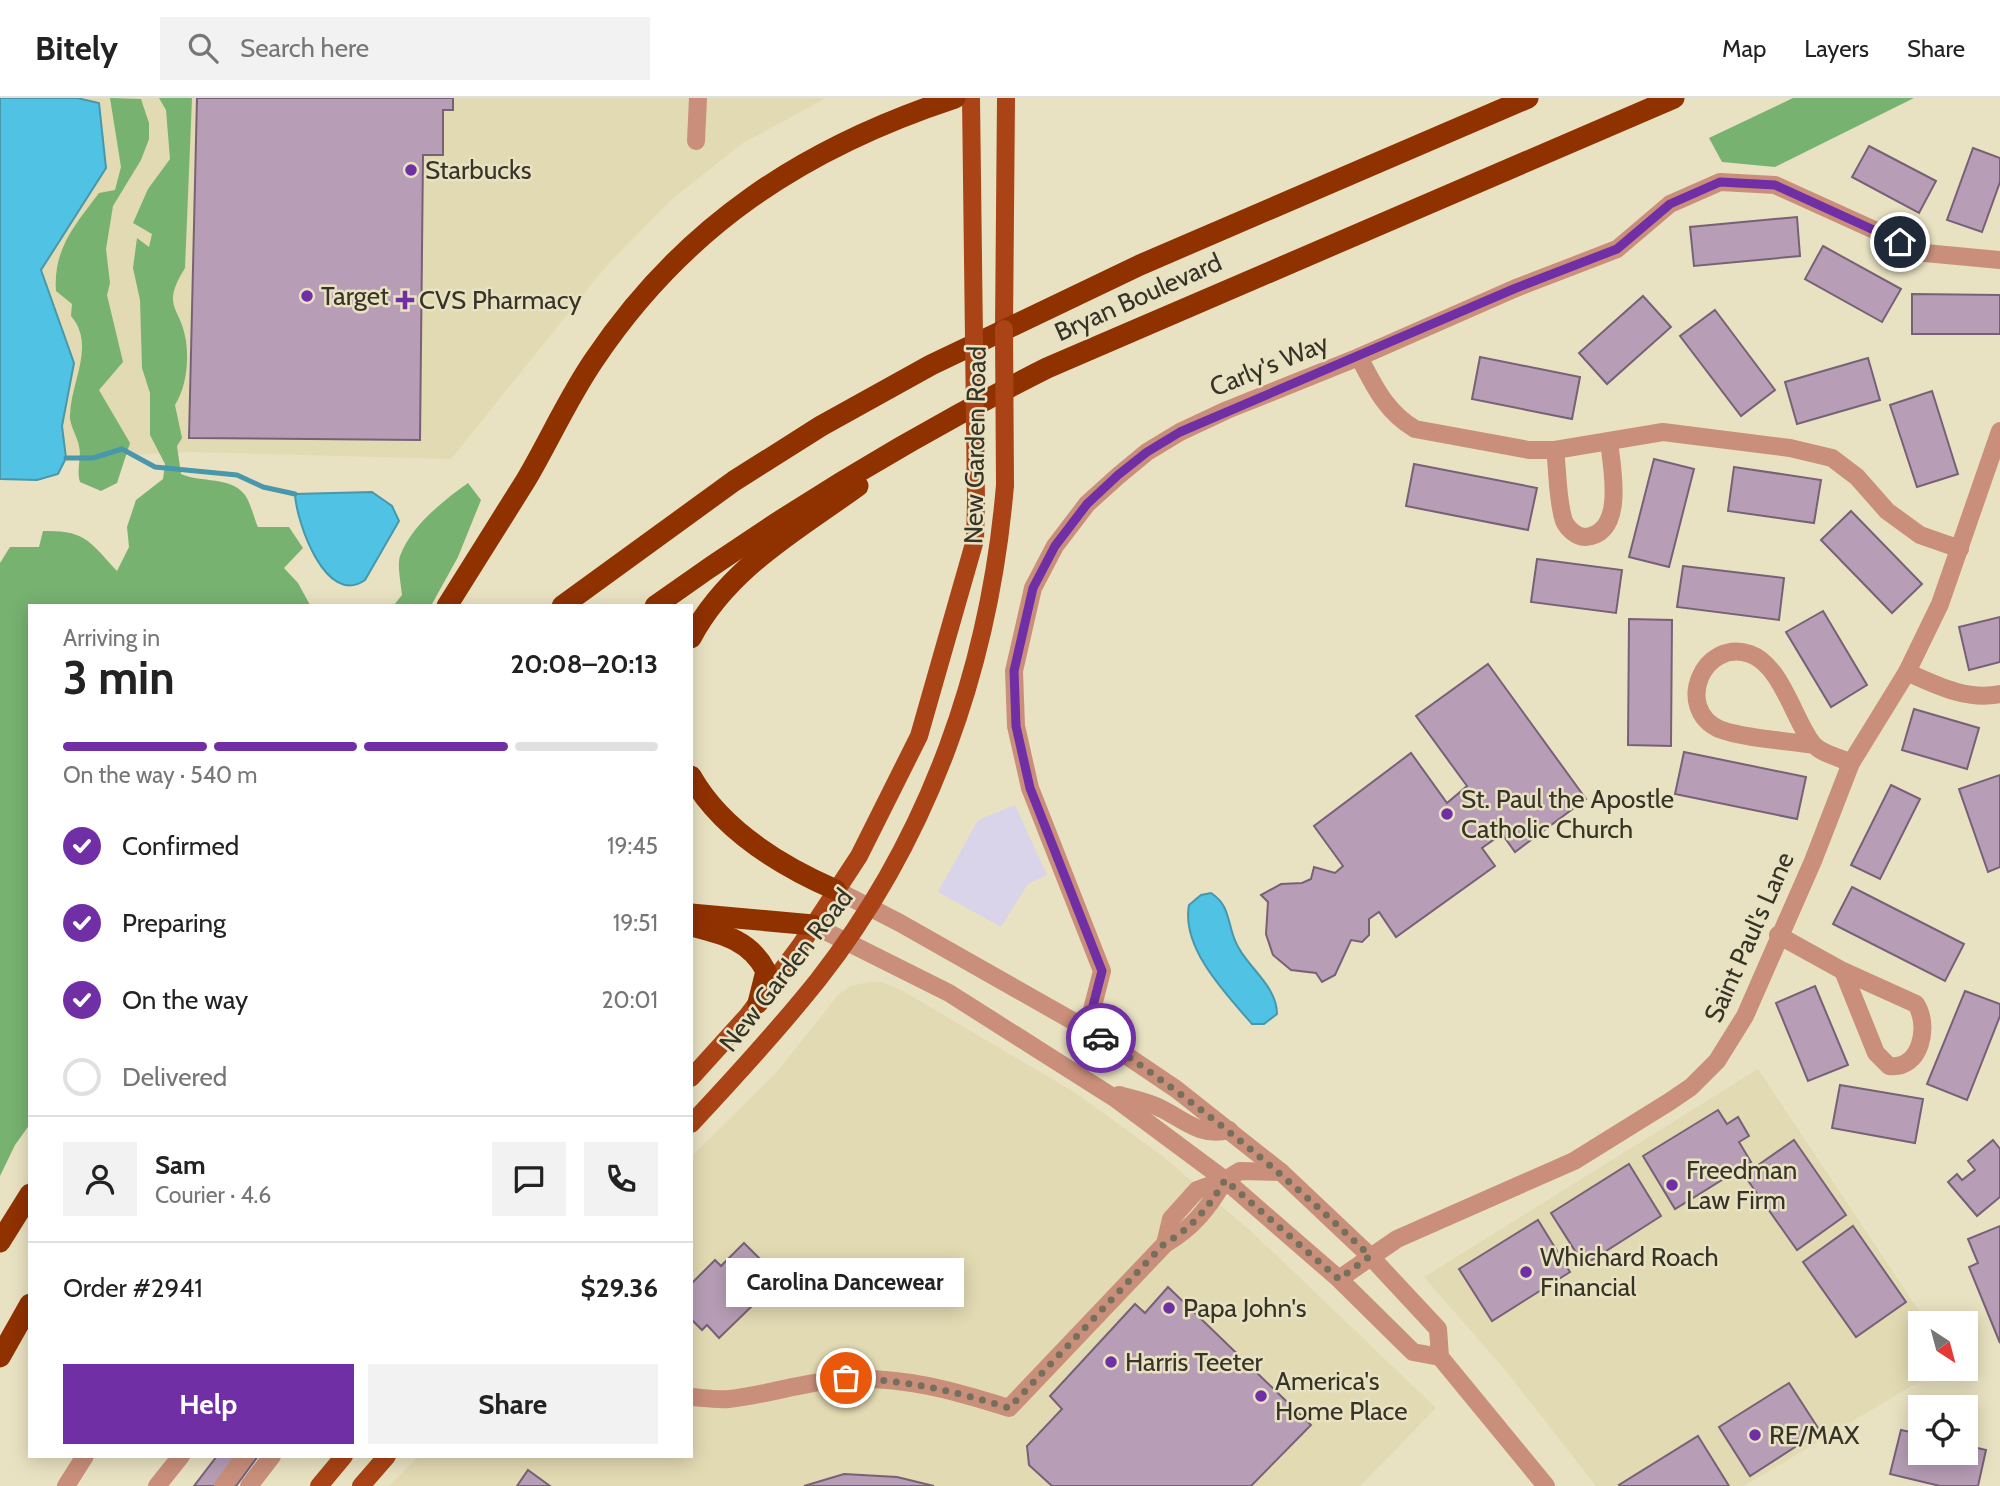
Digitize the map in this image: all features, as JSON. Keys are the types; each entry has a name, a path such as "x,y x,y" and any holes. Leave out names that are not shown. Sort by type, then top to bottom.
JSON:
{"highway":[{"path":"448,604 526,480 594,360 638,303 685,252 737,207 816,154 912,112 955,98"},
{"name":"Bryan Boulevard","path":"565,604 734,481 821,426 931,365 1140,265 1528,98"},
{"name":"Bryan Boulevard","path":"658,604 728,554 840,482 961,412 1143,325 1674,98"},
{"path":"693,635 723,591 744,568 961,412"},
{"path":"693,780 698,789 733,827 786,868 836,890"},
{"path":"693,914 813,925"},
{"path":"693,927 740,940 760,958 766,971 758,1003"},
{"path":"0,1242 28,1197"},
{"path":"0,1357 28,1308"},
{"path":"0,1357 28,1320"}],"main road":[{"name":"New Garden Road","path":"693,1076 758,1003 859,856 919,736 975,540 971,98"},
{"name":"New Garden Road","path":"693,1122 775,1031 847,940 870,906 935,782 965,705 989,612 1000,550 1005,485 1003,248 1006,98"},
{"path":"319,1486 342,1458"},
{"path":"361,1486 385,1458"}],"street":[{"path":"696,141 698,98"},
{"name":"Carly's Way","path":"1087,1029 1102,971 1030,788 1016,726 1014,671 1033,588 1055,546 1087,504 1147,452 1227,410 1359,357 1516,288 1617,249 1670,204 1720,182 1775,185 1925,253 2000,260"},
{"path":"1359,357 1383,402 1399,420 1415,429 1529,450 1555,450 1663,432 1790,448 1832,458 1857,477 1887,511 1920,535 1961,549"},
{"name":"Saint Paul's Lane","path":"1339,1279 1397,1240 1574,1161 1691,1087 1730,1045 1813,861 1851,763 1907,672 1940,604 2000,431"},
{"path":"1555,450 1564,520 1578,536 1586,537 1609,521 1614,505 1609,442"},
{"path":"1814,745 1788,694 1752,654 1734,651 1716,657 1699,673 1695,695 1705,718 1719,729 1814,745 1851,763"},
{"path":"1907,672 1945,688 1998,698"},
{"path":"836,890 870,906 1087,1029 1176,1089 1281,1172 1370,1256 1438,1329 1440,1357 1546,1486"},
{"path":"813,925 949,993 1101,1089 1225,1180 1339,1279 1413,1352 1440,1357"},
{"path":"1778,935 1843,971 1916,1004 1924,1024 1923,1033 1912,1059 1905,1065 1889,1066 1876,1053 1843,971"},
{"path":"1101,1089 1159,1107 1197,1130 1217,1133 1229,1130"},
{"path":"693,1397 726,1399 846,1378 895,1379 959,1392 1009,1408 1164,1244 1183,1233 1208,1208 1225,1180 1240,1171 1250,1169 1281,1172"},
{"path":"66,1486 84,1458"},
{"path":"158,1486 179,1458"},
{"path":"223,1486 244,1458"},
{"path":"249,1486 270,1458"}],"shaded area":[{"path":"77,98 826,98 743,143 671,200 608,264 451,459 192,452 66,458 62,426 74,363 41,270 106,168 99,104"},
{"path":"1015,805 1047,875 1028,884 1001,927 938,892 978,820"},
{"path":"882,982 903,991 1074,1092 1160,1154 1252,1232 1436,1408 1360,1486 389,1486 417,1458 693,1458 693,1155 776,1073 838,995 851,986"},
{"path":"1758,1069 1919,1311 1908,1311 1908,1381 1920,1381 1744,1486 1596,1486 1506,1371 1424,1277"}],"green space":[{"path":"110,98 141,99 149,123 149,139 141,160 113,206 106,249 110,283 107,295 123,362 99,390 130,443 117,483 101,491 80,482 80,450 70,415 82,339 71,316 72,304 56,291 56,276 62,250 74,227 99,193 115,190 121,167"},
{"path":"159,98 192,98 185,268 173,299 187,349 184,383 175,405 182,438 177,446 181,474 224,482 239,489 247,499 258,527 289,527 303,548 284,568 298,583 309,604 28,604 28,1127 15,1145 0,1176 0,563 10,547 39,547 43,531 57,531 86,540 117,571 129,547 127,527 136,500 163,479 165,464 150,435 150,393 142,368 140,300 133,268 137,238 149,247 152,234 133,223 148,189 170,159 166,110"},
{"path":"1793,98 1914,98 1775,167 1722,162 1709,138"},
{"path":"468,483 481,500 458,557 432,604 395,604 402,595 399,560 405,545 420,524"}],"water":[{"path":"0,98 77,98 99,103 106,168 41,270 74,363 62,426 66,458 58,474 37,480 0,479"},
{"path":"372,492 392,506 399,521 365,580 351,585 338,582 326,572 307,540 295,494"},
{"path":"1211,893 1224,906 1237,946 1271,993 1277,1014 1264,1024 1252,1024 1230,999 1208,969 1192,938 1188,921 1189,905 1201,895"}],"building":[{"name":"Target","path":"197,98 453,98 453,110 443,110 443,155 423,155 420,440 189,438"},
{"path":"1869,146 1936,181 1919,213 1852,177"},
{"path":"1973,148 2000,158 2000,182 1982,232 1947,220"},
{"path":"1797,217 1800,256 1694,266 1690,227"},
{"path":"1823,246 1901,289 1882,322 1805,279"},
{"path":"1912,294 2000,295 2000,334 1912,334"},
{"path":"1643,296 1671,327 1607,384 1579,353"},
{"path":"1715,310 1775,390 1741,416 1680,336"},
{"path":"1480,357 1580,377 1572,419 1472,399"},
{"path":"1868,358 1880,400 1797,424 1785,382"},
{"path":"1932,391 1958,474 1917,487 1890,405"},
{"path":"1654,459 1694,469 1669,567 1629,557"},
{"path":"1414,464 1537,488 1528,530 1406,506"},
{"path":"1734,467 1821,480 1814,523 1728,511"},
{"path":"1851,511 1922,584 1892,613 1821,540"},
{"path":"1537,559 1622,570 1616,613 1531,602"},
{"path":"1683,566 1784,578 1779,620 1677,607"},
{"path":"1823,611 1867,685 1831,707 1786,632"},
{"path":"2000,617 2000,662 1969,670 1959,627"},
{"path":"1629,619 1672,620 1671,746 1628,745"},
{"name":"St. Paul the Apostle Catholic Church","path":"1488,664 1586,799 1515,852 1502,834 1482,848 1495,866 1396,937 1379,912 1369,919 1369,935 1362,942 1351,940 1335,975 1322,982 1316,973 1291,970 1273,955 1266,934 1268,902 1261,895 1281,884 1302,883 1311,879 1314,867 1335,873 1343,866 1314,826 1411,753 1447,803 1467,786 1416,716"},
{"path":"1914,709 1979,728 1967,769 1902,750"},
{"path":"1684,752 1806,777 1797,819 1675,794"},
{"path":"2000,775 2000,867 1988,872 1959,789"},
{"path":"1891,785 1920,799 1880,879 1851,865"},
{"path":"1852,887 1964,944 1945,981 1833,924"},
{"path":"1815,986 1848,1065 1808,1081 1776,1003"},
{"path":"1965,991 2000,1004 2000,1016 1967,1100 1927,1084"},
{"path":"1840,1085 1923,1099 1915,1143 1832,1128"},
{"path":"1718,1110 1727,1124 1738,1117 1749,1136 1739,1142 1751,1162 1675,1209 1643,1156"},
{"path":"1794,1140 1846,1215 1797,1250 1744,1175"},
{"path":"1993,1140 2000,1149 2000,1197 1977,1216 1948,1182 1957,1174 1962,1180 1975,1170 1968,1161"},
{"path":"1629,1164 1661,1216 1584,1265 1551,1213"},
{"path":"1538,1220 1570,1272 1492,1321 1459,1269"},
{"path":"1853,1226 1906,1302 1856,1337 1803,1262"},
{"path":"2000,1226 2000,1343 1969,1267 1978,1263 1968,1239"},
{"path":"744,1243 780,1279 719,1338 707,1325 702,1330 693,1321 693,1282 715,1260 721,1266"},
{"path":"1168,1287 1311,1425 1251,1486 1052,1486 1029,1465 1027,1446 1062,1409 1050,1396 1135,1304 1145,1313"},
{"path":"1789,1383 1820,1431 1750,1476 1719,1427"},
{"path":"1901,1430 1908,1431 1908,1465 1978,1465 1978,1448 1986,1450 1978,1486 1940,1486 1890,1474"},
{"path":"1698,1436 1729,1486 1619,1485"},
{"path":"215,1458 257,1458 236,1486 194,1486"},
{"path":"528,1470 550,1486 517,1486"},
{"path":"844,1474 897,1477 934,1486 804,1486"}],"waterway":[{"path":"66,458 93,458 122,449 155,467 237,475 263,487 295,494"}],"way so far":[{"path":"846,1378 895,1379 933,1385 1009,1408 1164,1244 1183,1233 1208,1208 1225,1180 1339,1279 1370,1256 1281,1172 1176,1089 1101,1038"}],"place":[{"name":"Starbucks","path":"411,170"},
{"name":"Target","path":"307,296"},
{"name":"CVS Pharmacy","path":"405,300"},
{"name":"St. Paul the Apostle Catholic Church","path":"1447,814"},
{"name":"Freedman Law Firm","path":"1672,1185"},
{"name":"Whichard Roach Financial","path":"1526,1272"},
{"name":"Papa John's","path":"1169,1308"},
{"name":"Harris Teeter","path":"1111,1362"},
{"name":"Carolina Dancewear","path":"846,1378"},
{"name":"America's Home Place","path":"1261,1396"},
{"name":"RE/MAX","path":"1755,1435"}],"route":[{"path":"1101,1038 1087,1029 1096,1004 1102,971 1030,788 1016,726 1014,671 1033,588 1055,546 1087,504 1147,452 1180,432 1282,386 1359,357 1516,288 1617,249 1670,204 1720,182 1775,185 1900,242"}]}
